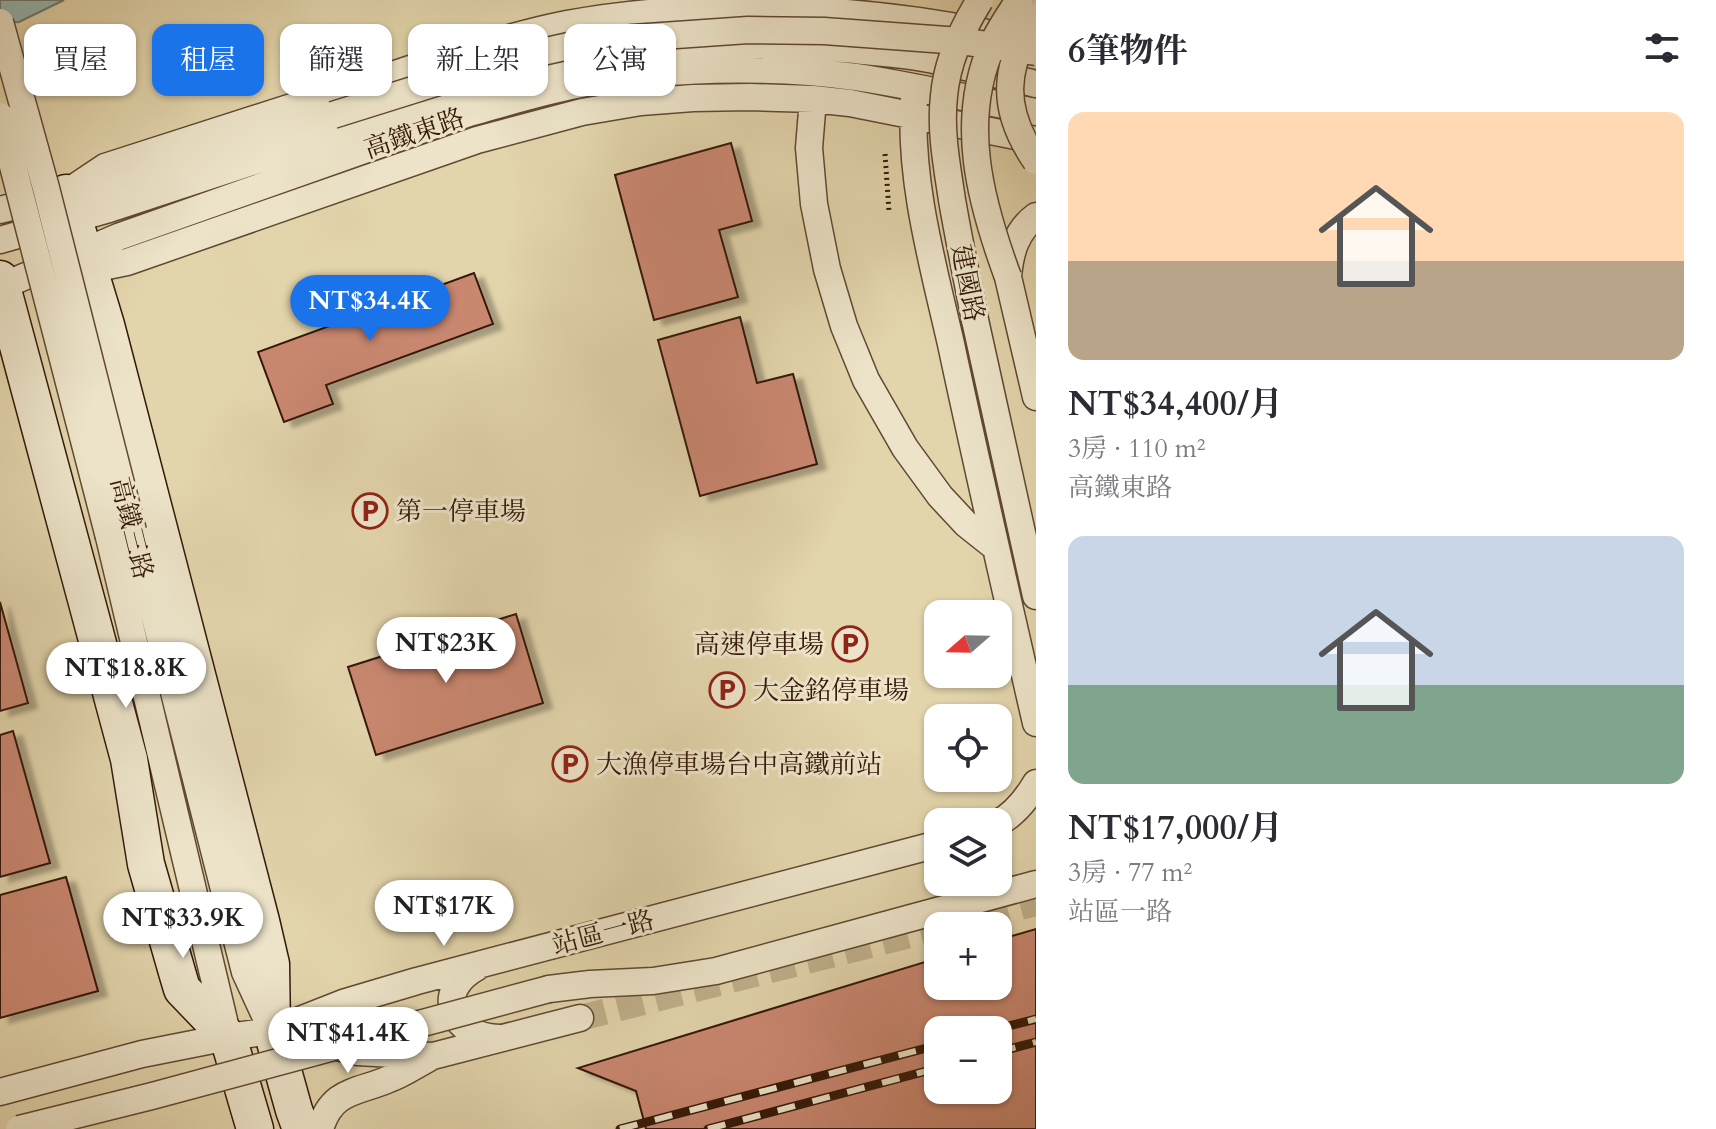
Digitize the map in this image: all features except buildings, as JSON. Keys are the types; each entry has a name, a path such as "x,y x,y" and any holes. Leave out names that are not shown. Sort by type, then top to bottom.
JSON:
{"street":[{"name":"建國路","path":"980,0 959,38 949,66 943,123 946,164 975,320 1036,596"},
{"path":"1019,0 993,43 976,98 974,123 983,203 1008,277 1036,397"},
{"path":"79,233 105,167 454,55 567,24 632,15 745,9 933,22 1036,43"},
{"path":"1036,16 1021,38 1014,58 1010,101 1023,140 1036,161"},
{"name":"高鐵三路","path":"0,22 46,188 228,1037 255,1129"},
{"path":"933,22 915,88 913,115 918,184 995,547 1036,723"},
{"path":"1,284 79,233 112,187 515,58 569,46 686,33 748,30 824,31 960,41 1036,52"},
{"name":"高鐵東路","path":"79,233 465,92 573,64 635,54 747,45 818,46 921,57 1036,84"},
{"name":"高鐵東路","path":"0,240 79,233 118,237 469,113 577,84 651,73 746,70 841,76 1036,112"},
{"path":"0,210 79,233 127,262 477,140 546,121 641,102 693,98 813,99 850,103 1036,140"},
{"path":"813,99 809,148 814,204 827,269 844,326 866,380 905,448 940,496 966,524 995,547"},
{"name":"高鐵三路","path":"0,116 245,972 272,1031 301,1129"},
{"path":"1008,277 1014,244 1022,229 1036,216"},
{"name":"高鐵三路","path":"79,233 261,921 271,964 272,1031"},
{"name":"高鐵三路","path":"1,284 129,759 146,864 182,989 228,1037"},
{"path":"1012,813 1036,783"},
{"name":"站區一路","path":"0,1092 129,1057 272,1031 343,1003 484,963 924,848"},
{"path":"19,1129 549,989 653,981 716,971 1036,884"},
{"path":"484,963 466,973 456,985 453,1013 460,1024 472,1033 486,1038 506,1038"},
{"name":"站區一路","path":"272,1031 357,1052 433,1056 580,1018"},
{"path":"320,1129 334,1102 347,1093 390,1079 433,1056"}],"path":[{"path":"885,154 889,211"}],"water":[{"path":"0,0 64,0 19,22 0,23"}],"tunnel":[{"path":"1000,912 1036,903"},
{"path":"580,1018 924,932"}],"railway":[{"path":"1012,1025 1036,1019"},
{"path":"1012,1048 1036,1042"},
{"path":"620,1129 924,1049"},
{"path":"708,1129 924,1072"}],"place":[{"name":"第一停車場","path":"370,511"},
{"name":"高速停車場","path":"850,644"},
{"name":"大金銘停車場","path":"727,690"},
{"name":"大漁停車場台中高鐵前站","path":"570,764"}]}
